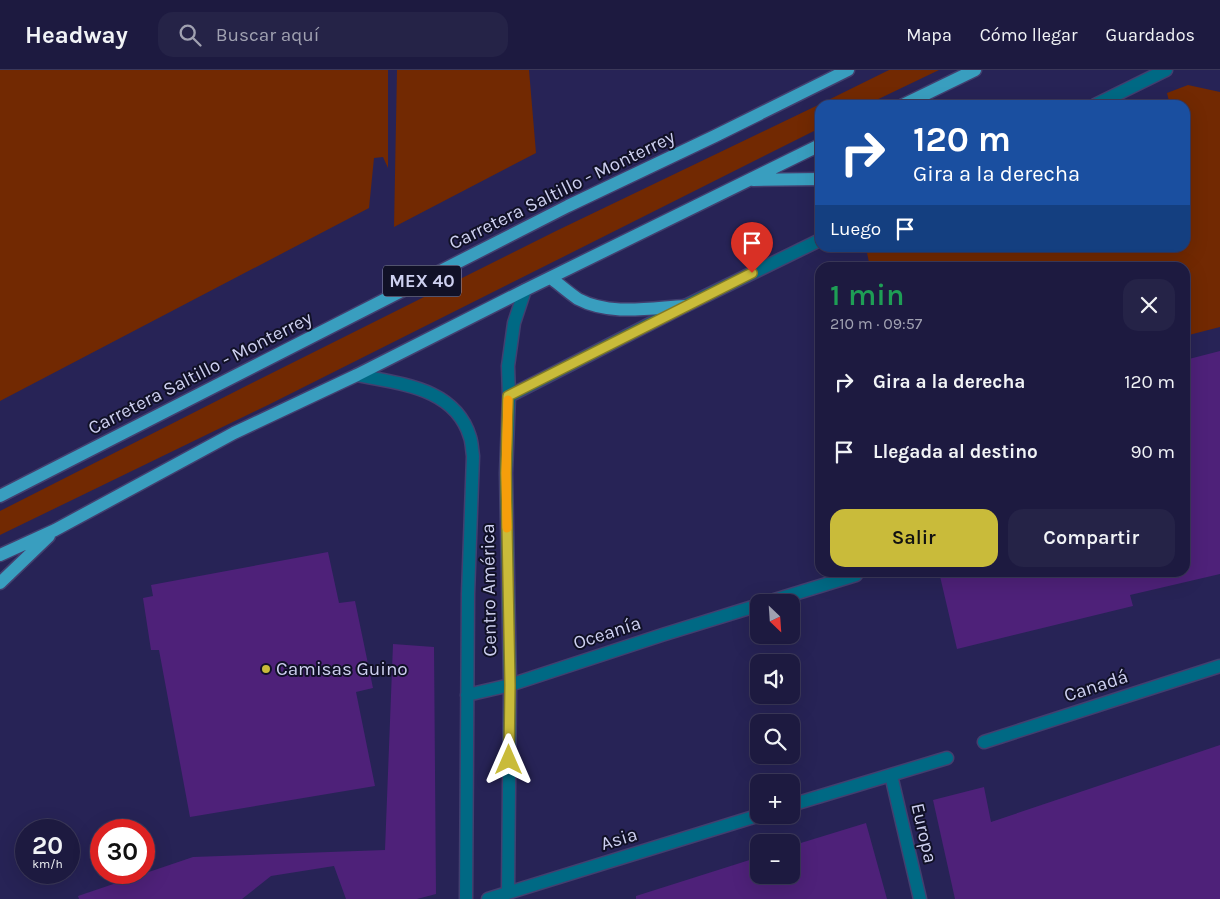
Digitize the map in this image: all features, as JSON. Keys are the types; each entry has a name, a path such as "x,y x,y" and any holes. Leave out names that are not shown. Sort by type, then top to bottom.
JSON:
{"main road":[{"name":"Carretera Saltillo - Monterrey","path":"0,496 568,206 848,70"},
{"path":"913,100 975,70"},
{"name":"MEX 40","path":"0,555 54,530 234,434 815,147"},
{"path":"748,180 815,179"},
{"path":"551,278 578,298 598,307 616,310 685,306"},
{"path":"0,583 54,530"}],"street":[{"path":"1105,100 1166,70"},
{"path":"508,396 815,242"},
{"name":"Centro América","path":"508,892 510,685 506,473 508,366 514,323 525,290"},
{"name":"Centro América","path":"357,375 423,390 441,398 454,408 464,423 470,437 473,456 468,594 466,899"},
{"path":"794,594 849,577"},
{"name":"Oceanía","path":"467,695 510,685 750,608"},
{"name":"Canadá","path":"984,742 1220,666"},
{"path":"800,802 947,758"},
{"name":"Europa","path":"891,774 920,899"},
{"name":"Asia","path":"488,899 750,818"}],"shaded area":[{"path":"0,70 388,70 388,168 383,157 374,158 369,208 0,401"},
{"path":"397,70 529,70 536,153 394,227"},
{"path":"889,70 939,70 876,100 828,100"},
{"path":"1188,85 1220,92 1220,327 1190,335 1190,262 869,262 867,252 1190,252 1190,100 1169,100 1167,93"},
{"path":"814,107 815,131 268,405 0,535 0,511 556,231"}],"building":[{"path":"1220,351 1220,574 1130,595 1133,606 957,649 940,577 1190,577 1190,359"},
{"name":"Camisas Guino","path":"328,552 339,603 355,601 373,688 356,692 375,786 190,817 159,650 151,650 143,598 153,596 151,585"},
{"path":"393,644 434,647 436,894 417,899 346,899 334,866 271,876 242,899 79,899 78,896 113,884 155,884 155,870 193,857 385,850"},
{"path":"1220,745 1220,899 955,899 933,800 984,787 991,822"},
{"path":"866,823 887,899 636,899 636,896 750,860 750,884 800,884 800,843"}],"slow traffic":[{"path":"507,528 508,400"}],"place":[{"name":"Camisas Guino","path":"266,669"}],"route":[{"path":"509,760 510,685 506,473 508,396 752,273"}]}
